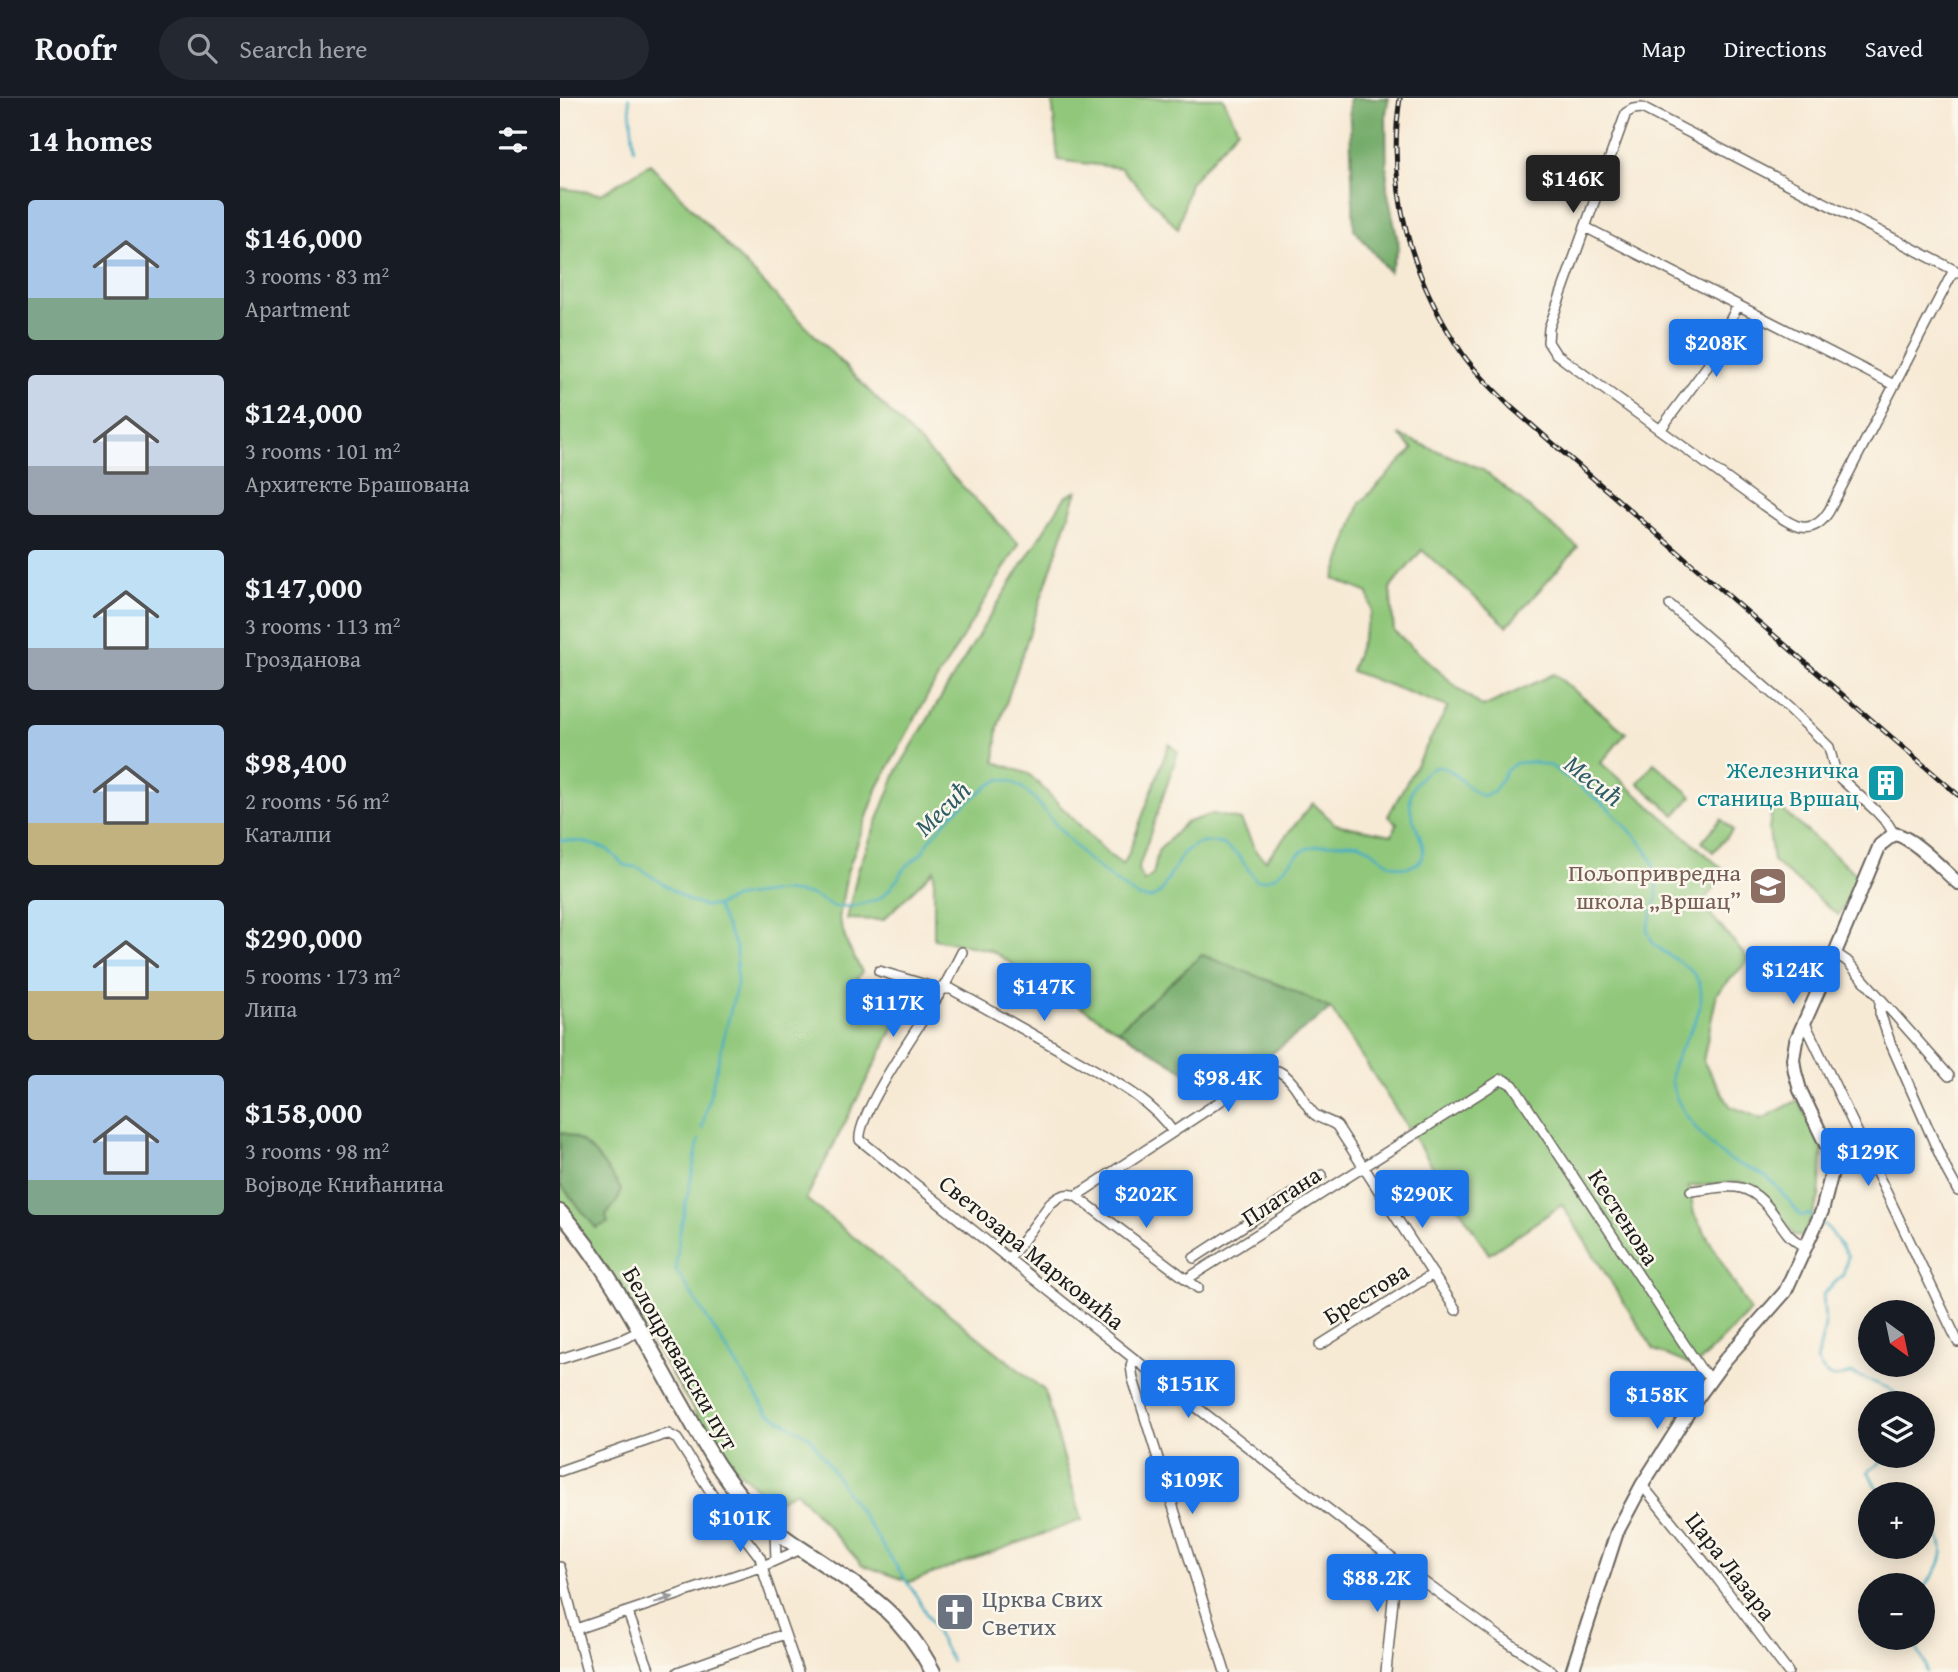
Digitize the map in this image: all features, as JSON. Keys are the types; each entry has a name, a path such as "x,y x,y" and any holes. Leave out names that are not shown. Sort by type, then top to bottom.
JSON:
{"main road":[{"name":"Белоцрквански пут","path":"560,1212 594,1257 640,1331 698,1434 726,1478 749,1507 775,1531 865,1591 894,1615 916,1641 933,1672"}],"street":[{"path":"1642,108 1956,271 1829,510 1822,522 1811,528 1796,527 1763,505 1555,353 1548,342 1549,328 1626,113 1633,109 1642,108"},
{"path":"1585,227 1894,385"},
{"path":"1660,430 1706,368 1738,305"},
{"path":"1670,605 1789,708 1829,747 1840,778 1877,811 1894,834 1906,838 1958,883"},
{"path":"1572,1672 1617,1532 1642,1485 1710,1380 1785,1292 1822,1211 1832,1172 1830,1155 1800,1090 1793,1059 1796,1041 1880,845 1894,834"},
{"path":"943,989 962,952"},
{"path":"1835,953 1847,961 1949,1076"},
{"path":"879,971 951,989 1113,1082 1158,1112 1173,1132"},
{"name":"Светозара Марковића","path":"943,989 884,1081 860,1130 862,1142 1133,1358 1403,1567 1553,1672"},
{"path":"1880,999 1880,1013 1890,1042 1958,1191"},
{"path":"1804,1021 1957,1335"},
{"path":"1076,1196 1263,1073 1273,1070 1281,1072 1288,1077 1316,1116 1337,1126 1456,1310"},
{"name":"Платана","path":"1187,1279 1502,1079"},
{"name":"Кестенова","path":"1502,1079 1513,1085 1710,1380"},
{"path":"1194,1258 1322,1175"},
{"path":"1691,1191 1740,1187 1770,1209 1789,1236 1806,1248"},
{"path":"1010,1258 1050,1204 1060,1196 1070,1194 1198,1288"},
{"path":"1236,1231 1244,1244"},
{"name":"Брестова","path":"1320,1345 1433,1274"},
{"path":"560,1359 640,1331"},
{"path":"1133,1358 1133,1379 1225,1672"},
{"path":"560,1471 651,1438 668,1434 677,1439 716,1500 756,1550 798,1672"},
{"name":"Цара Лазара","path":"1642,1485 1788,1672"},
{"path":"775,1531 776,1560"},
{"path":"576,1629 763,1566 801,1549"},
{"path":"560,1567 587,1672"},
{"path":"1386,1672 1394,1588 1403,1567"},
{"path":"628,1613 650,1672"},
{"path":"678,1672 784,1634"}],"green space":[{"path":"1052,98 1223,98 1238,129 1190,183 1178,229 1121,168 1058,160"},
{"path":"1349,98 1389,98 1386,113 1387,189 1399,247 1389,272 1354,229"},
{"path":"650,164 1019,544 930,691 878,787 847,872 839,919 848,946 862,972 857,979 901,1013 806,1199 1044,1390 1082,1520 910,1582 862,1565 796,1491 773,1504 720,1453 611,1275 560,1210 560,188 601,194"},
{"path":"1399,435 1482,469 1578,547 1507,626 1422,550 1390,588 1394,631 1483,707 1554,674 1626,733 1601,763 1727,873 1701,903 1749,960 1717,993 1703,1061 1730,1106 1762,1119 1798,1100 1823,1146 1819,1198 1803,1237 1794,1235 1765,1198 1751,1186 1734,1183 1689,1186 1694,1214 1750,1311 1695,1367 1654,1350 1562,1205 1489,1254 1331,1009 1202,955 1118,1030 990,950 934,939 934,870 883,920 847,919 858,870 897,771 1065,497 1077,491 998,727 995,762 1029,774 1108,854 1123,865 1169,744 1178,752 1138,870 1144,881 1153,875 1158,851 1185,823 1213,814 1241,820 1257,853 1266,860 1313,803 1335,824 1392,835 1397,823 1388,816 1448,707 1351,671 1372,611 1368,593 1334,579 1360,503 1413,449"},
{"path":"1654,763 1692,796 1675,815 1638,783"},
{"path":"1773,802 1861,878 1838,915 1773,861 1769,830"},
{"path":"1721,819 1733,830 1713,852 1702,842"},
{"path":"1202,955 1285,987 1331,1009 1219,1093 1118,1030"},
{"path":"560,1132 580,1140 588,1147 621,1189 619,1198 606,1216 608,1223 596,1228 560,1184"}],"waterway":[{"path":"629,98 634,149"},
{"name":"Месић","path":"560,840 584,842 607,849 624,865 639,868 689,901 704,906 716,906 734,898 783,891 812,895 835,907 854,906 879,899 921,854 953,813 1000,779 1011,781 1034,798 1085,857 1120,885 1139,897 1150,899 1160,893 1183,853 1196,844 1210,842 1222,844 1238,855 1256,880 1272,878 1308,848 1335,844 1359,844 1393,865 1413,866 1420,862 1423,853 1410,802 1418,780 1428,771 1437,767 1445,768 1474,792 1483,796 1494,791 1507,770 1516,763 1531,762 1551,766 1606,806 1639,840 1653,862 1657,898 1647,930 1654,944 1687,967 1700,986 1697,1017 1673,1066 1674,1090 1680,1104 1697,1130 1718,1151 1732,1161 1765,1176 1801,1216 1809,1214 1815,1219"},
{"path":"702,1128 737,984 736,947 716,906"},
{"path":"699,1140 679,1236 676,1270 767,1412 810,1437 917,1597 952,1662"},
{"name":"Месић","path":"1821,1223 1829,1229 1848,1256 1843,1275 1823,1294 1825,1325 1817,1361 1827,1375 1839,1377 1851,1373 1892,1391"},
{"name":"Месић","path":"1873,1468 1868,1471 1874,1482"},
{"name":"Месић","path":"1935,1532 1942,1545 1942,1554 1935,1573"},
{"name":"Месић","path":"1917,1650 1926,1672"}],"railway":[{"path":"1400,98 1397,167 1407,233 1430,296 1445,327 1469,363 1511,407 1958,795"}],"place":[{"name":"Железничка станица Вршац","path":"1886,783"},
{"name":"Пољопривредна школа „Вршац”","path":"1768,886"},
{"name":"Црква Свих Светих","path":"955,1612"}]}
